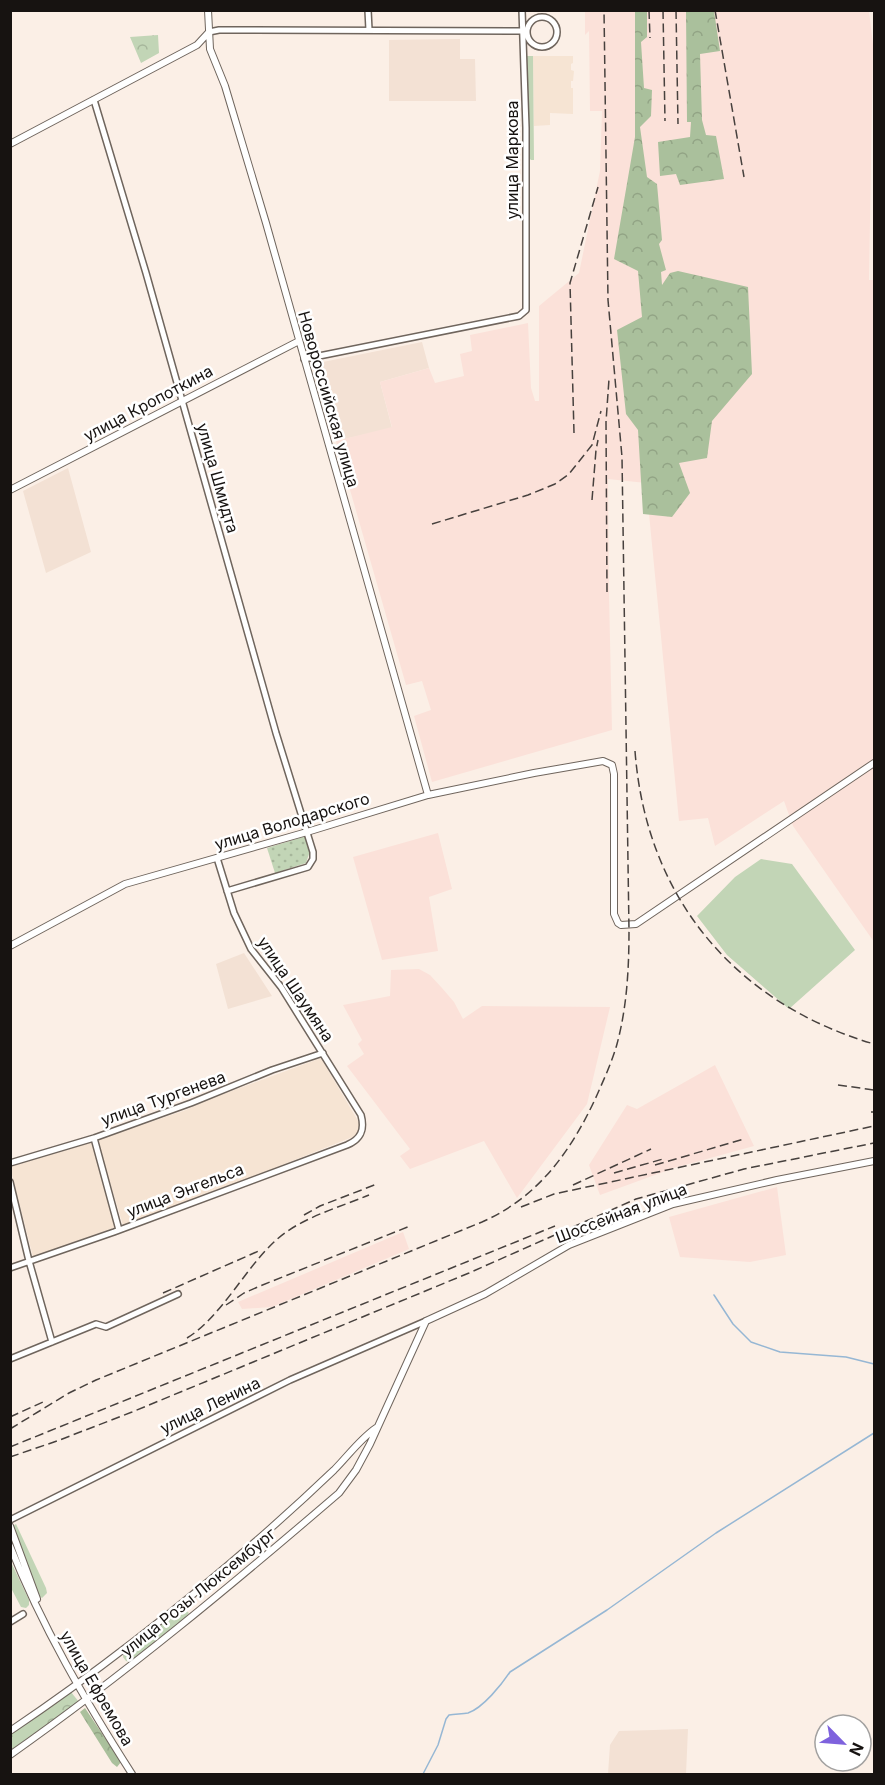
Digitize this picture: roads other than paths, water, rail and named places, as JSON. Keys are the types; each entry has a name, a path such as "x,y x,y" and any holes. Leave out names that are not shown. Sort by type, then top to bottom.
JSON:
{"main road":[{"name":"Новороссийская улица","path":"208,10 210,49 225,86 428,795"},
{"path":"10,144 197,45 210,32"},
{"name":"улица Кропоткина","path":"10,490 299,341"},
{"name":"улица Володарского","path":"10,946 125,884 428,795 595,761 606,761 613,769 614,914 618,923 636,924 874,763"},
{"name":"Шоссейная улица","path":"426,1321 484,1294 569,1245 673,1204 874,1161"},
{"name":"улица Розы Люксембург","path":"10,1755 86,1701 339,1493 357,1470 426,1321"},
{"name":"улица Розы Люксембург","path":"10,1731 78,1685 182,1604 264,1534 335,1469 376,1427"},
{"name":"улица Ефремова","path":"10,1526 41,1614 86,1701 132,1774"},
{"name":"улица Ефремова","path":"10,1546 33,1593"}],"street":[{"path":"368,10 369,30"},
{"name":"улица Маркова","path":"304,359 519,316 526,310 525,31 522,10"},
{"path":"542,17 551,20 557,32 551,45 542,47 531,42 525,31 530,23 542,17"},
{"path":"210,32 219,30 525,31"},
{"name":"улица Шмидта","path":"94,100 146,273 276,733 313,852 311,864 298,871 227,891"},
{"name":"улица Шаумяна","path":"217,858 234,913 251,949 281,987 323,1053 361,1115 363,1129"},
{"name":"улица Тургенева","path":"10,1163 94,1138 244,1083 272,1070 323,1053"},
{"name":"улица Энгельса","path":"10,1268 119,1230 356,1141 363,1129"},
{"path":"94,1138 119,1230"},
{"path":"10,1182 52,1342"},
{"path":"10,1359 96,1324 106,1327 178,1294"},
{"name":"улица Ленина","path":"10,1520 290,1380 426,1321"},
{"path":"10,1622 23,1614"}],"waterway":[{"path":"714,1295 733,1324 751,1342 780,1352 846,1357 874,1364"},
{"path":"423,1774 438,1745 449,1715 474,1710 492,1695 510,1672 607,1610 716,1533 874,1433"}],"railway":[{"path":"10,1429 69,1393 96,1380 502,1212 537,1185 565,1153 587,1115 608,1070 623,1016 628,973 629,930 622,457 608,300 604,10"},
{"path":"649,10 650,38"},
{"path":"663,10 665,121"},
{"path":"676,10 678,124"},
{"path":"715,10 744,177"},
{"path":"574,433 570,283 598,187"},
{"path":"607,592 606,422 609,379"},
{"path":"432,524 528,495 555,484 569,474 592,445 601,411"},
{"path":"592,500 598,440"},
{"path":"635,751 643,804 657,853 679,897 706,937 740,972 779,1001 824,1026 874,1044"},
{"path":"838,1085 874,1090"},
{"path":"521,1207 554,1194 874,1126"},
{"path":"655,1165 744,1139"},
{"path":"10,1457 132,1412 469,1273 636,1199 744,1169 874,1143"},
{"path":"573,1185 651,1149"},
{"path":"614,1173 663,1159"},
{"path":"304,1215 320,1206 377,1184"},
{"path":"187,1338 210,1318 263,1253 284,1234 319,1214 369,1195"},
{"path":"226,1305 260,1286 410,1226"},
{"path":"10,1447 555,1226"},
{"path":"163,1293 261,1250"},
{"path":"10,1417 43,1402"}]}
